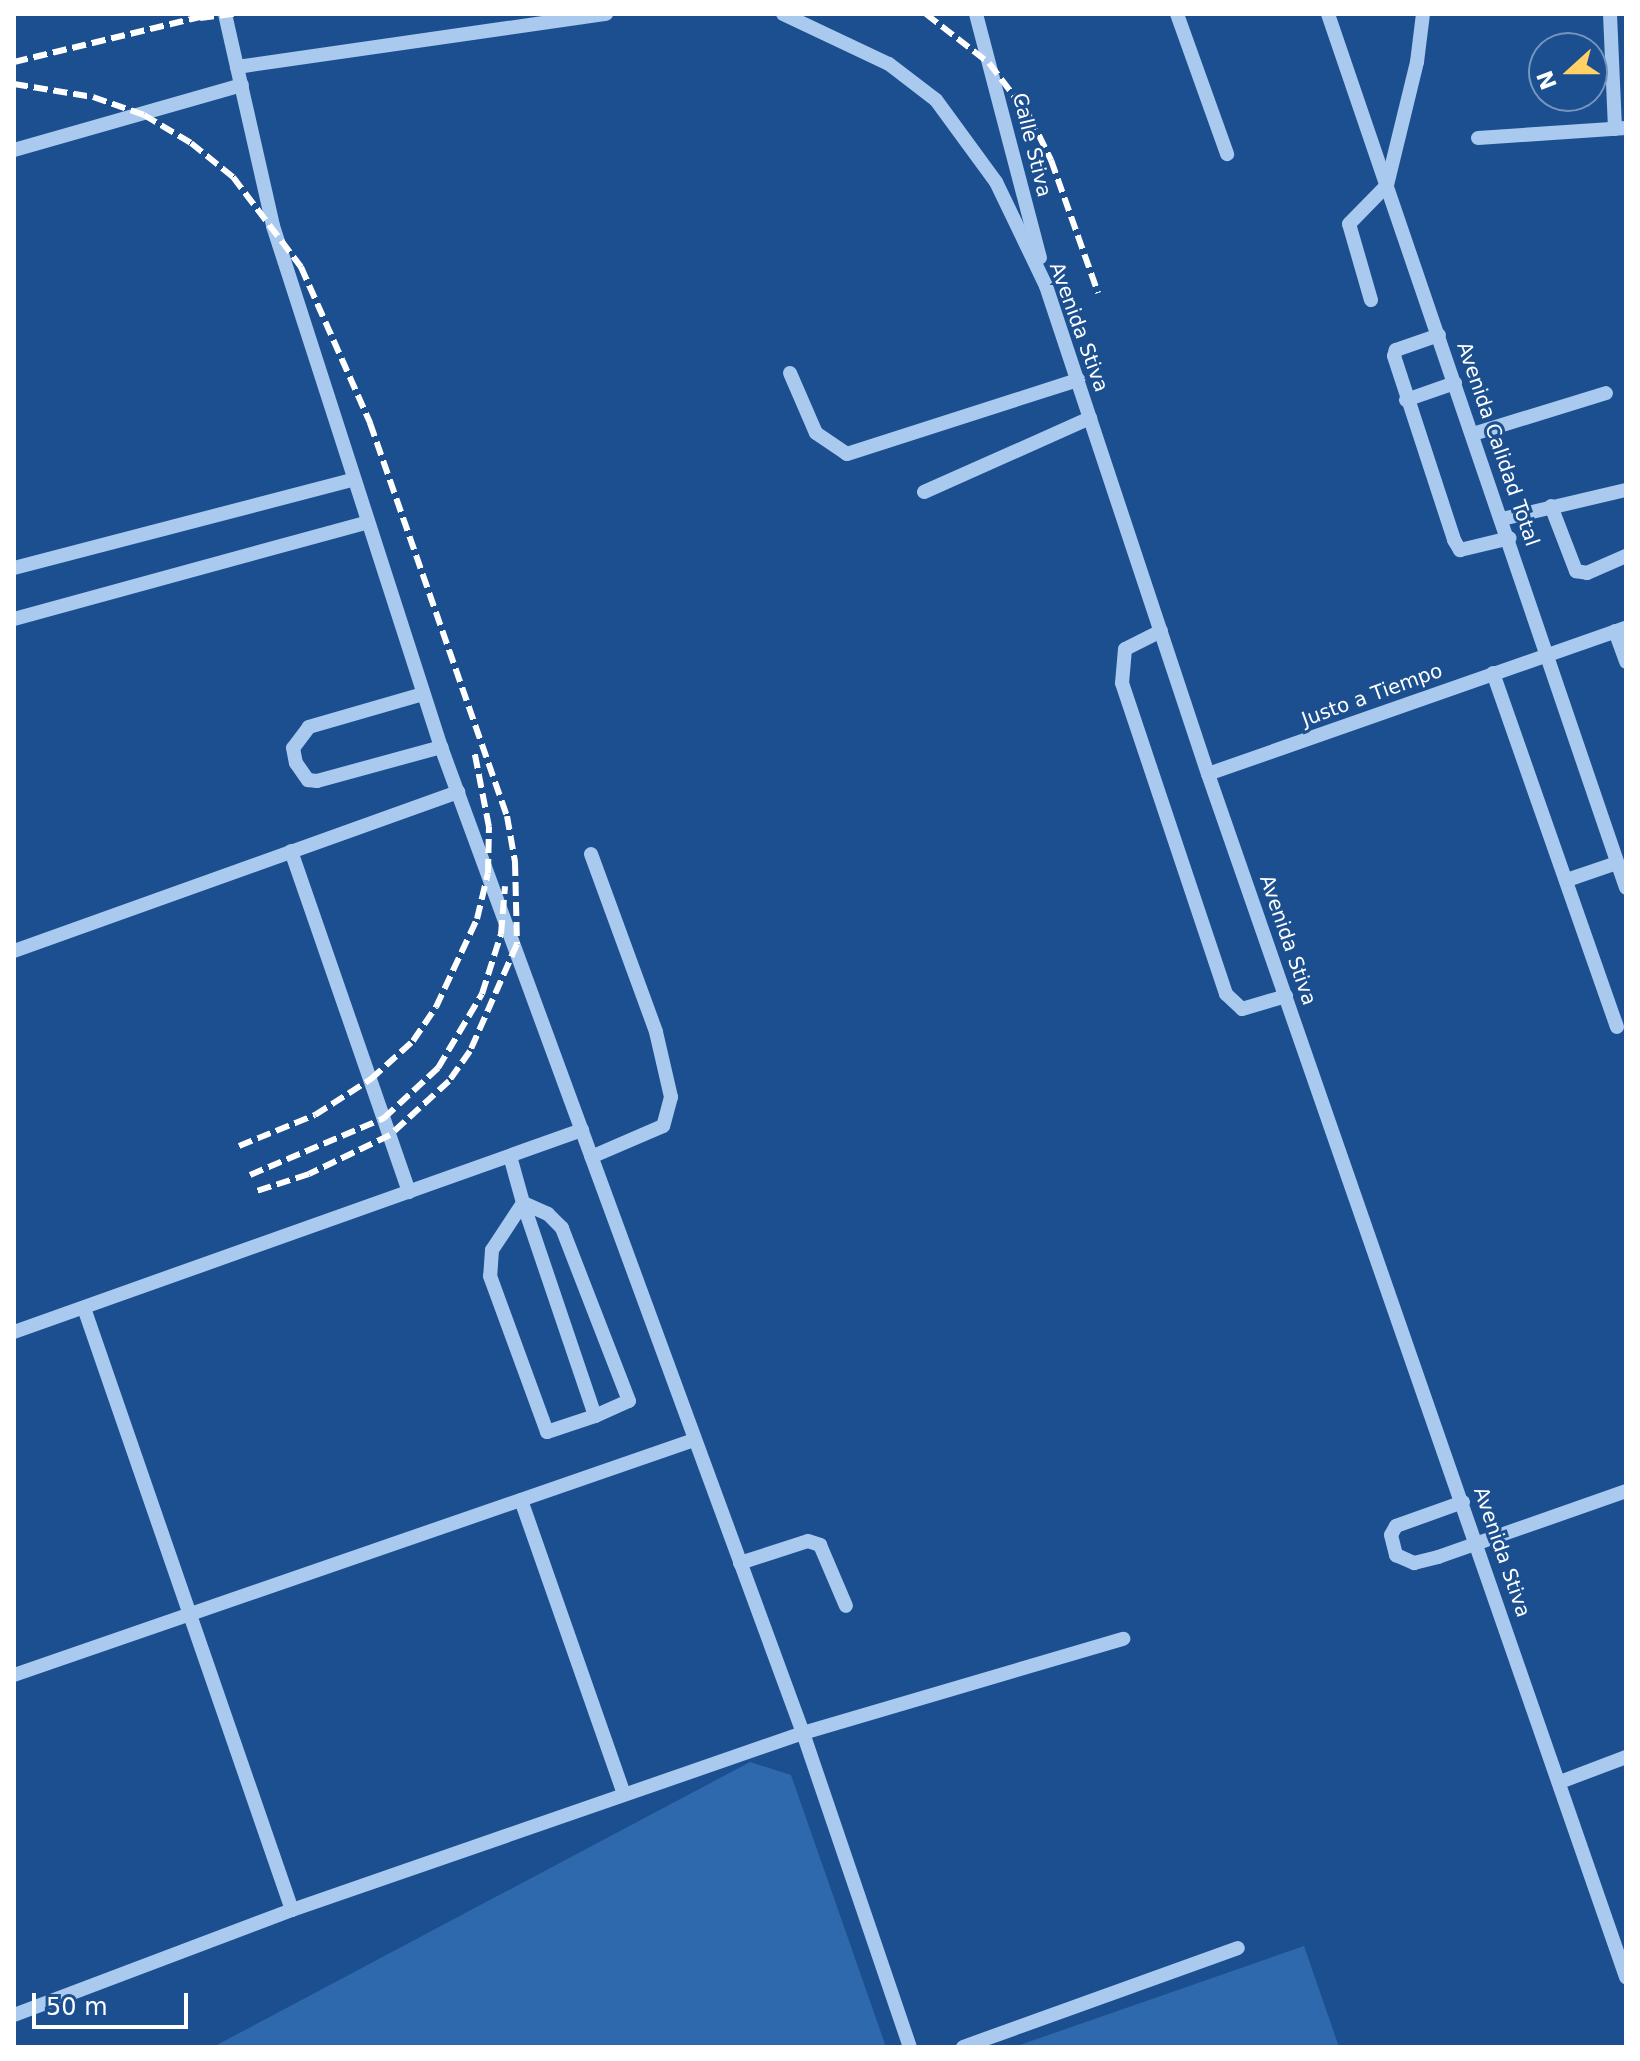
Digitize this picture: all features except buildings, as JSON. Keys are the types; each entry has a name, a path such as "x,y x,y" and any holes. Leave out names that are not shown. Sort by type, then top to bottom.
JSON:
{"street":[{"path":"225,14 273,226 423,694 803,1733 910,2047"},
{"path":"237,67 606,14"},
{"name":"Avenida Stiva","path":"783,14 889,64 936,100 996,182 1046,286 1208,774 1626,1977"},
{"name":"Calle Stiva","path":"976,14 1046,286"},
{"path":"1177,14 1227,154"},
{"name":"Avenida Calidad Total","path":"1328,14 1510,538 1626,888"},
{"path":"1371,300 1349,224 1387,185 1417,62 1423,14"},
{"path":"1478,138 1621,129 1610,14"},
{"path":"14,150 242,85"},
{"path":"1439,335 1396,350 1406,400 1460,550 1510,538"},
{"path":"790,373 816,433 847,454 1078,380"},
{"path":"1406,400 1455,383"},
{"path":"1473,434 1606,393"},
{"path":"924,492 1090,418"},
{"path":"14,568 352,480"},
{"path":"1502,519 1626,490"},
{"path":"1551,506 1576,571 1587,573 1626,556"},
{"path":"14,619 366,523"},
{"path":"1621,630 1626,662"},
{"name":"Justo a Tiempo","path":"1208,774 1621,630"},
{"path":"1161,631 1125,649 1122,683 1226,994 1242,1009 1286,996"},
{"path":"1493,673 1617,1027"},
{"path":"423,694 309,727 293,748 296,763 308,780 317,781 441,747"},
{"path":"14,951 458,792"},
{"path":"291,851 409,1192"},
{"path":"591,854 656,1032 671,1097 663,1126 591,1157"},
{"path":"1567,880 1617,863"},
{"path":"14,1332 582,1130"},
{"path":"510,1156 595,1416"},
{"path":"523,1203 548,1214 562,1228 629,1401 547,1432 490,1276 492,1250 523,1203"},
{"path":"84,1308 292,1910"},
{"path":"14,1675 694,1440"},
{"path":"1463,1502 1396,1526 1391,1535 1396,1555 1414,1563 1478,1544 1626,1491"},
{"path":"521,1500 624,1794"},
{"path":"740,1563 808,1541 820,1545 846,1606"},
{"path":"14,2015 292,1910 803,1733 1123,1639"},
{"path":"1560,1782 1626,1757"},
{"path":"963,2047 1238,1948"}],"shaded area":[{"path":"750,1762 791,1775 886,2047 213,2047"},
{"path":"1304,1946 1339,2047 1014,2047"}],"railway":[{"path":"14,62 212,14"},
{"path":"200,18 234,14"},
{"path":"926,14 989,63 1030,117 1051,160 1098,293"},
{"path":"14,84 93,97 144,115 191,143 233,177 301,267 370,423 507,816 515,862 517,944 470,1051 449,1081 390,1135 309,1174 254,1192"},
{"path":"239,1146 315,1115 371,1079 413,1041 436,1007 477,919 488,873 489,827 474,750"},
{"path":"250,1175 384,1118 438,1068 482,994 501,934 505,886"}]}
